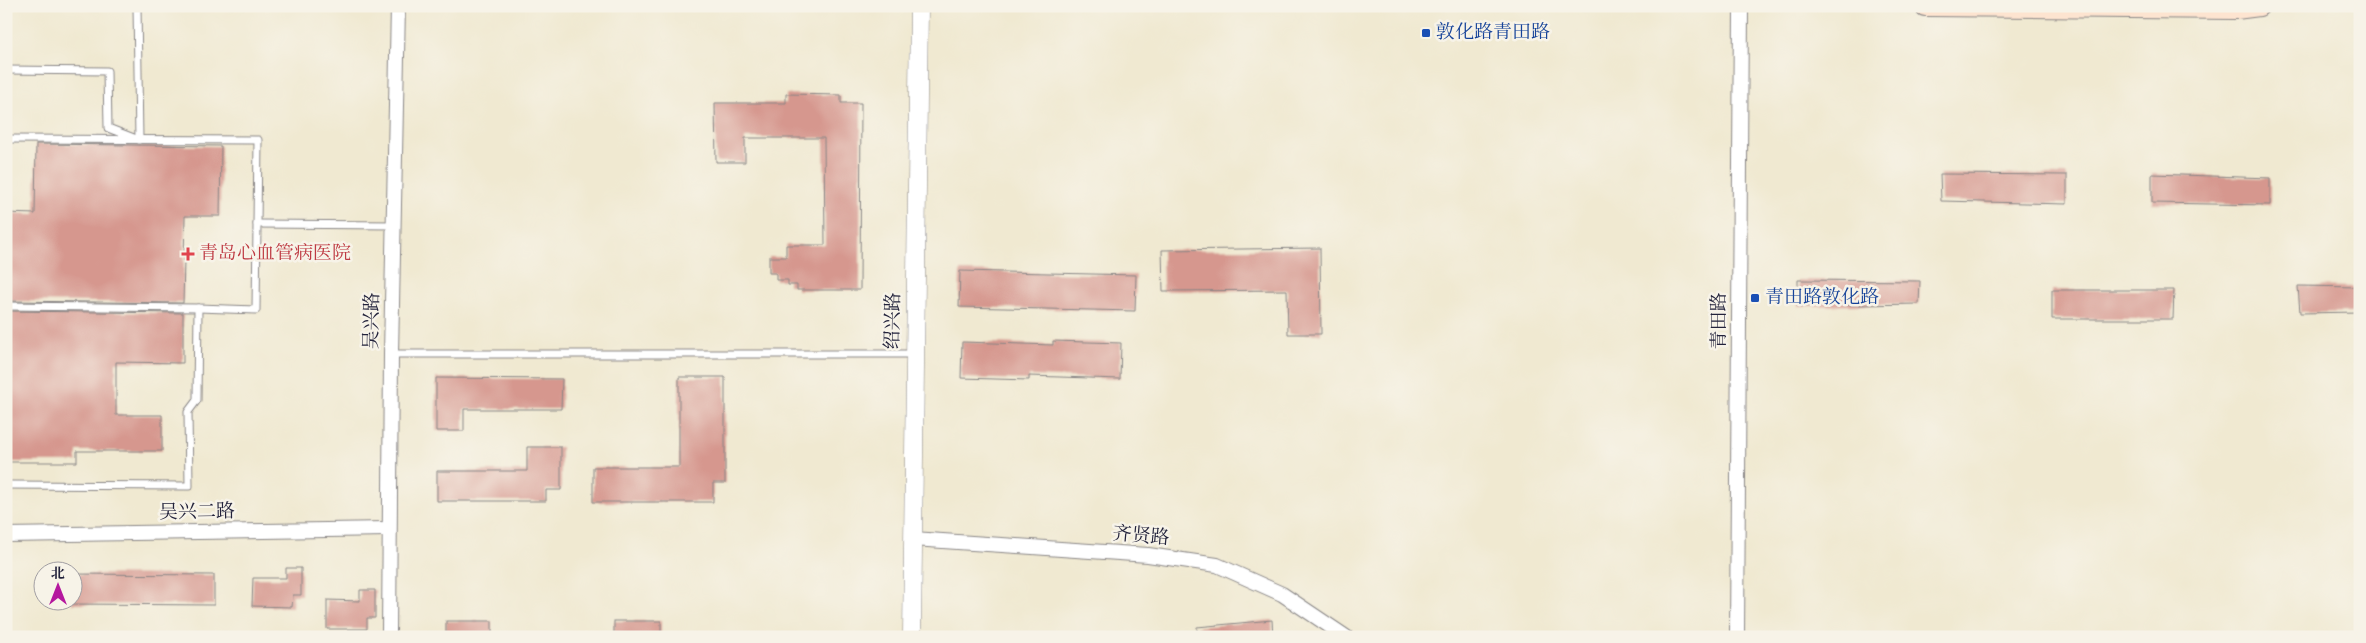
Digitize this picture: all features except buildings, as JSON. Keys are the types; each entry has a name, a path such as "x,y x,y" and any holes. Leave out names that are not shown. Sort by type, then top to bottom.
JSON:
{"main road":[{"path":"1925,6 2236,9 2259,6"}],"street":[{"name":"吴兴路","path":"389,637 391,354 398,6"},
{"name":"绍兴路","path":"912,637 919,6"},
{"name":"青田路","path":"1737,637 1741,6"},
{"name":"吴兴二路","path":"6,535 389,529"},
{"name":"齐贤路","path":"913,539 1148,555 1216,565 1282,594 1346,637"}],"lane":[{"path":"137,6 139,140"},
{"path":"6,70 107,71 108,128 139,140"},
{"path":"6,139 258,140 256,310 6,306"},
{"path":"257,224 394,225"},
{"path":"6,485 189,486 188,412 196,400 198,308"},
{"path":"391,354 915,354"}],"place":[{"name":"敦化路青田路","path":"1426,33"},
{"name":"青岛心血管病医院","path":"188,254"},
{"name":"青田路敦化路","path":"1755,298"}]}
